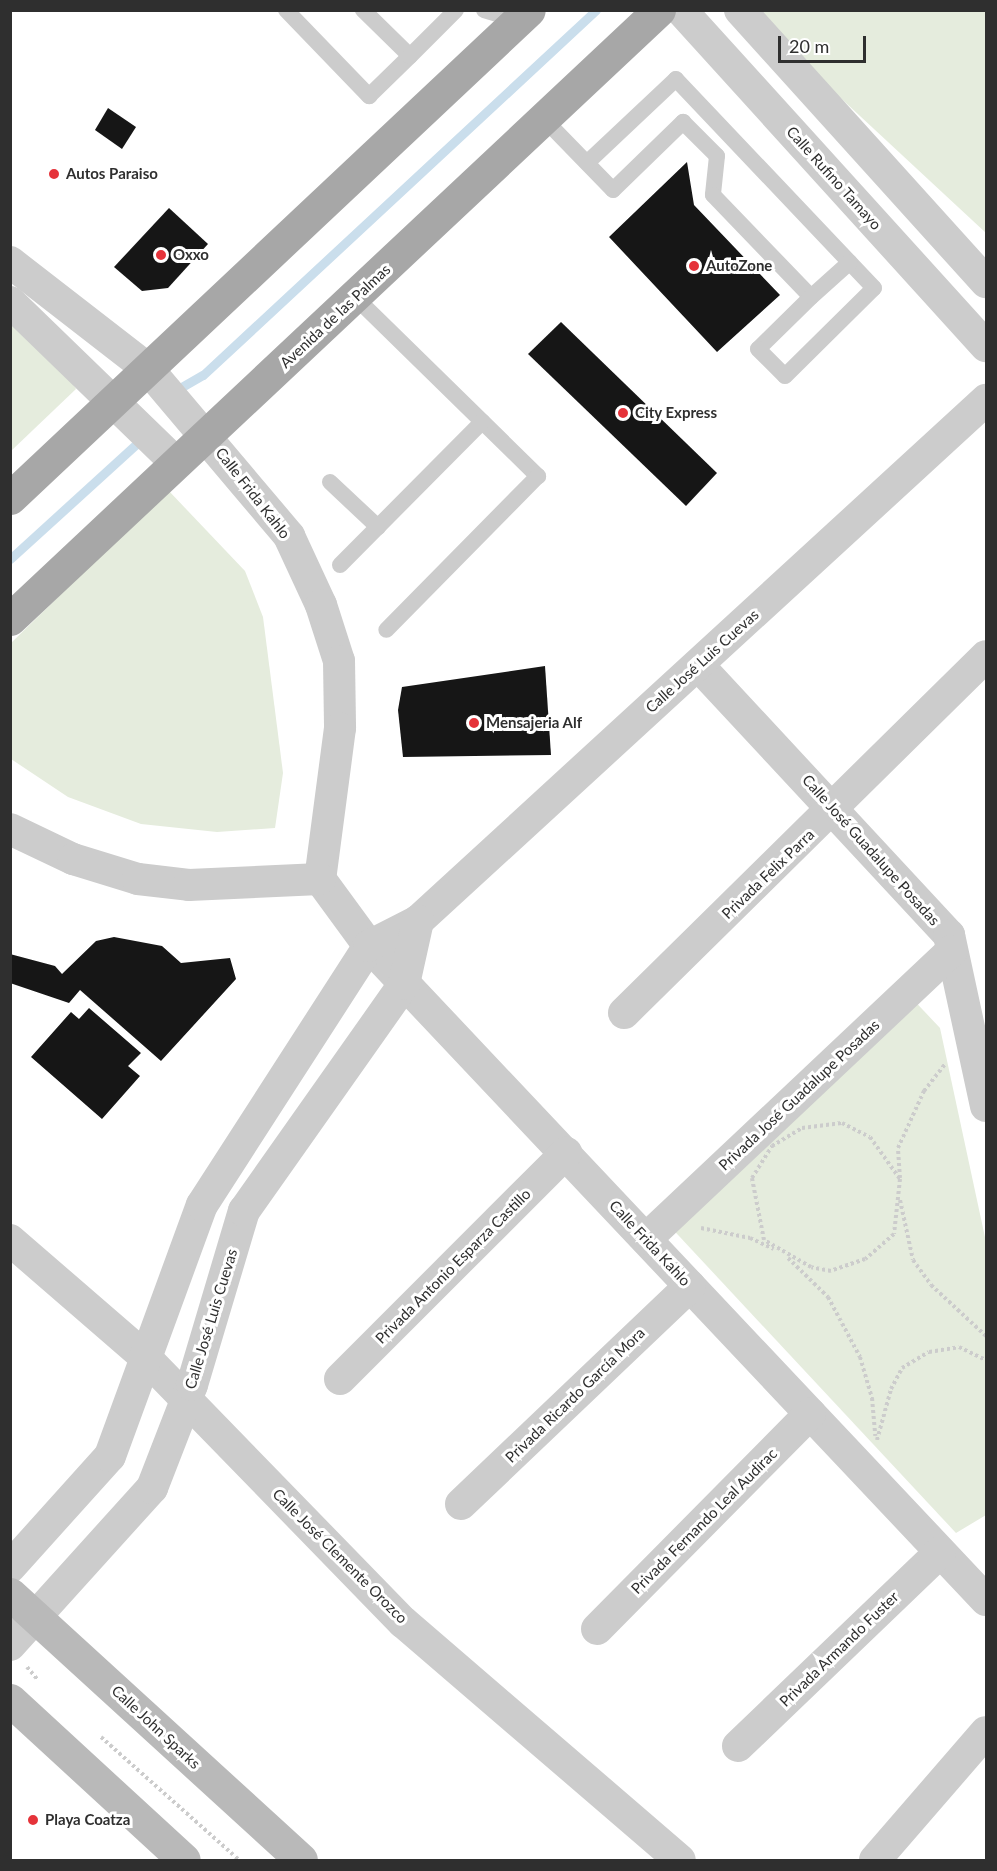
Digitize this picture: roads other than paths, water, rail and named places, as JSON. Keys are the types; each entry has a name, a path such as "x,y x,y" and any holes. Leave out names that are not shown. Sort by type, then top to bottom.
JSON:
{"main road":[{"name":"Avenida de las Palmas","path":"10,619 356,298 658,10"},
{"path":"10,498 524,16"},
{"name":"Calle John Sparks","path":"10,1594 301,1860"},
{"path":"10,1700 184,1860"}],"street":[{"name":"Calle Rufino Tamayo","path":"681,10 987,346"},
{"path":"740,10 987,282"},
{"name":"Calle Frida Kahlo","path":"10,262 148,369 207,434 289,536 321,605 339,661 340,728 320,879 369,946 404,984 987,1600"},
{"path":"10,302 115,401 176,463"},
{"name":"Calle José Luis Cuevas","path":"369,946 418,921 987,400"},
{"name":"Privada Felix Parra","path":"624,1013 835,809 987,656"},
{"name":"Calle José Guadalupe Posadas","path":"698,665 835,809 949,935 987,1106"},
{"path":"10,829 74,859 138,879 189,885 320,879"},
{"path":"404,984 418,921"},
{"path":"10,1567 110,1456 202,1205 369,946"},
{"name":"Privada José Guadalupe Posadas","path":"646,1239 952,951"},
{"name":"Calle José Luis Cuevas","path":"17,1654 36,1617 152,1488 186,1400 244,1211 404,984"},
{"name":"Privada Antonio Esparza Castillo","path":"339,1379 566,1153"},
{"name":"Calle José Clemente Orozco","path":"10,1240 146,1357 403,1622 680,1860"},
{"name":"Privada Ricardo García Mora","path":"461,1504 690,1286"},
{"name":"Privada Fernando Leal Audirac","path":"597,1629 810,1414"},
{"name":"Privada Armando Fuster","path":"738,1746 940,1552"},
{"path":"875,1860 987,1732"}],"lane":[{"path":"286,10 369,96 456,10"},
{"path":"363,10 410,56"},
{"path":"484,10 524,16"},
{"path":"587,163 676,79 850,262 874,288 785,376 758,349 850,262"},
{"path":"544,119 613,190 683,122 717,156 713,195 811,297"},
{"path":"356,298 538,476 386,630"},
{"path":"340,565 482,422"},
{"path":"330,482 378,527"}],"waterway":[{"path":"173,392 203,375 596,10"},
{"path":"10,559 144,437"}],"place":[{"name":"Autos Paraiso","path":"54,174"},
{"name":"Oxxo","path":"161,255"},
{"name":"AutoZone","path":"694,266"},
{"name":"City Express","path":"623,413"},
{"name":"Mensajeria Alf","path":"474,723"},
{"name":"Playa Coatza","path":"33,1820"}]}
